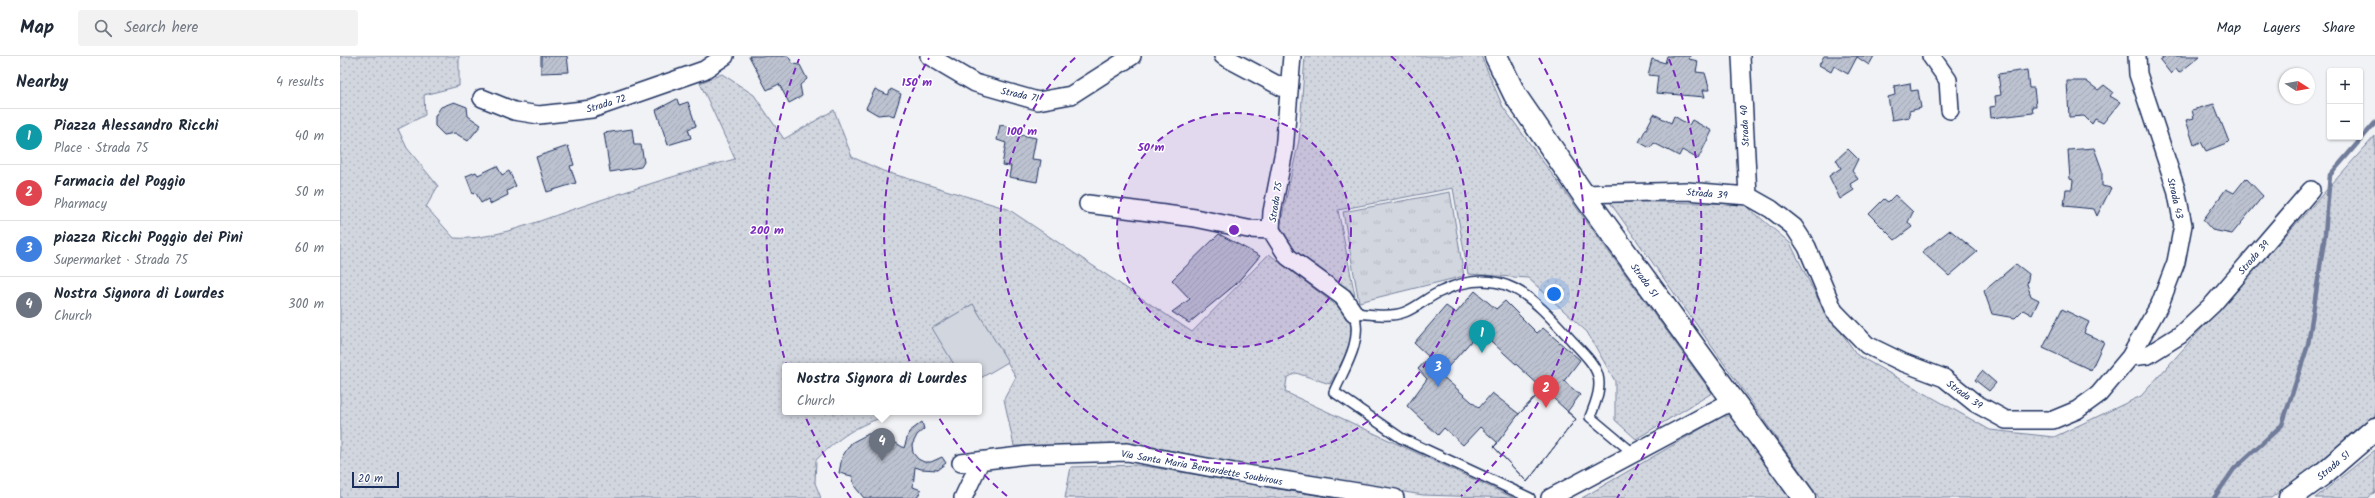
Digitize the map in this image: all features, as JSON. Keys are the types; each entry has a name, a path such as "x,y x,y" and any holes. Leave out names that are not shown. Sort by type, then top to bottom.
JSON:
{"street":[{"name":"Strada 72","path":"482,98 514,111 539,115 592,109 704,70 725,56"},
{"name":"Strada 71","path":"929,56 975,83 1038,101 1071,95 1132,56"},
{"path":"1223,56 1289,91"},
{"name":"Strada 75","path":"1292,56 1284,151 1272,212 1271,230 1288,257 1343,297 1354,313"},
{"name":"Strada 51","path":"1496,56 1515,96 1583,194 1804,498"},
{"name":"Strada 40","path":"1741,56 1748,196"},
{"path":"1931,56 1948,80 1950,110"},
{"name":"Strada 43","path":"2130,357 2160,304 2176,262 2183,225 2176,189 2138,74 2138,58"},
{"name":"Strada 39","path":"1583,194 1687,191 1748,196 1771,209 1794,226 1807,247 1834,311 1867,345 1902,362 1944,378 1975,403 2006,420 2053,420 2077,410 2099,394 2130,357 2148,354 2180,335 2213,304 2311,190"},
{"path":"1088,204 1195,218 1248,229 1271,230"},
{"path":"1550,498 1732,401"},
{"name":"Strada 51","path":"2290,498 2324,474 2375,429"},
{"name":"Via Santa Maria Bernardette Soubirous","path":"961,463 980,462 1028,455 1127,452 1234,472 1395,498"},
{"path":"963,498 980,462"}],"lane":[{"path":"1530,498 1401,438 1334,392 1357,337 1358,325 1354,313 1387,315 1404,313 1441,291 1466,282 1499,283 1522,291 1592,360 1599,380 1598,397 1590,417 1633,453"}],"green space":[{"path":"340,56 459,56 459,86 424,95 425,115 398,129 407,148 438,186 426,207 454,238 484,236 516,229 656,182 735,159 700,83 722,74 754,95 784,139 834,110 852,157 883,171 1008,209 1192,332 1269,254 1345,312 1350,321 1351,339 1344,358 1330,384 1296,373 1287,378 1285,392 1514,498 1423,495 1263,469 1148,446 1014,446 1004,399 1016,377 973,304 933,328 953,363 782,363 782,415 889,415 863,425 845,435 816,460 815,483 821,498 340,498"},
{"path":"1305,56 1481,56 1503,107 1712,393 1636,439 1615,420 1615,381 1587,332 1528,278 1468,274 1453,188 1338,210 1355,296 1296,252 1280,226 1299,140"},
{"path":"2375,136 2375,415 2319,463 2271,498 1819,498 1609,201 1744,204 1790,243 1818,299 1857,355 1990,430 2054,437 2141,396"},
{"path":"1450,192 1464,276 1359,302 1343,212"},
{"path":"973,304 1008,362 982,377 982,363 953,363 932,328"},
{"path":"1723,416 1732,416 1796,498 1582,498"},
{"path":"2375,450 2375,492 2368,498 2315,498"},
{"path":"1137,465 1334,498 1065,498 1071,467"}],"building":[{"path":"541,56 567,56 569,72 541,73"},
{"path":"749,56 788,56 793,64 800,65 807,79 800,85 802,96 789,103 779,84 767,90"},
{"path":"1667,56 1690,56 1689,59 1698,61 1696,72 1705,73 1710,90 1703,90 1705,97 1656,93 1658,76 1648,75 1652,59 1665,63"},
{"path":"1824,56 1874,56 1869,65 1857,57 1848,74 1834,66 1831,72 1819,65"},
{"path":"2166,56 2200,56 2179,73 2176,69 2171,74 2160,60"},
{"path":"2027,70 2029,88 2034,88 2036,106 2032,106 2033,113 1991,118 1990,107 1996,106 1995,96 2001,95 1998,74"},
{"path":"2067,81 2086,81 2098,90 2104,85 2113,92 2110,96 2120,102 2103,123 2095,119 2092,124 2084,116 2069,117"},
{"path":"1910,83 1911,91 1918,90 1921,108 1909,111 1910,117 1892,120 1888,97 1895,95 1894,86"},
{"path":"875,89 888,95 891,89 901,94 894,116 888,114 878,115 866,108"},
{"path":"677,99 679,105 688,102 696,126 688,129 691,138 668,145 656,110"},
{"path":"454,102 467,107 468,116 481,125 468,141 455,133 444,135 435,126 435,116 441,107"},
{"path":"2214,104 2229,142 2206,151 2201,142 2194,145 2186,120 2194,118 2192,110"},
{"path":"1654,114 1671,123 1674,116 1689,125 1692,120 1712,131 1698,159 1682,150 1679,156 1654,143 1650,148 1639,142"},
{"path":"1000,125 1012,127 1012,133 1036,138 1032,159 1041,160 1037,182 1009,177 1011,166 1002,165 1006,143 997,140"},
{"path":"632,129 634,145 641,145 644,162 641,167 610,172 604,133"},
{"path":"568,146 574,165 570,166 576,183 547,192 536,157"},
{"path":"2094,148 2102,170 2102,186 2111,188 2097,216 2094,209 2064,206 2066,189 2072,189 2073,180 2070,179 2068,150"},
{"path":"1848,149 1858,159 1852,171 1858,179 1850,184 1854,190 1840,199 1829,176 1841,168 1836,160"},
{"path":"497,166 502,175 509,171 516,186 507,191 508,195 490,204 488,199 481,203 476,193 473,194 466,176 476,172 478,175"},
{"path":"2246,178 2263,196 2232,234 2212,230 2203,220 2226,189 2234,193"},
{"path":"1895,195 1913,212 1908,222 1912,227 1895,240 1869,214 1884,199 1888,202"},
{"path":"1950,230 1977,252 1949,276 1922,252"},
{"path":"1219,234 1260,256 1236,284 1189,323 1172,312 1190,299 1172,280"},
{"path":"2016,264 2029,274 2027,284 2031,296 2039,300 2032,315 2023,310 2015,318 1992,314 1984,291"},
{"path":"1475,291 1496,309 1505,301 1537,333 1543,328 1580,360 1564,381 1580,395 1567,412 1576,419 1527,482 1494,447 1498,443 1480,427 1463,445 1444,428 1438,435 1407,406 1427,379 1418,369 1429,357 1414,343 1446,306 1456,313","holes":["1480,331 1543,389 1519,414 1492,393 1479,408 1441,375"]},
{"path":"2062,309 2089,322 2084,333 2104,342 2091,370 2043,348"},
{"path":"1982,371 1996,383 1989,391 1975,380"},
{"path":"1543,389 1576,419 1527,482 1494,447 1519,414"},
{"path":"922,422 924,429 917,435 912,445 913,453 918,459 924,462 931,462 942,457 946,463 937,470 915,467 913,487 921,490 917,498 864,498 855,487 852,476 839,473 842,457 851,443 868,434 884,433 885,441 896,443 904,448 909,432"}],"waterway":[{"path":"2214,498 2234,469 2282,425 2308,345 2325,234 2330,175 2375,123"}],"place":[{"name":"Piazza Alessandro Ricchi","path":"1482,353"},
{"name":"piazza Ricchi Poggio dei Pini","path":"1438,387"},
{"name":"Farmacia del Poggio","path":"1546,408"},
{"name":"Nostra Signora di Lourdes","path":"882,461"}]}
